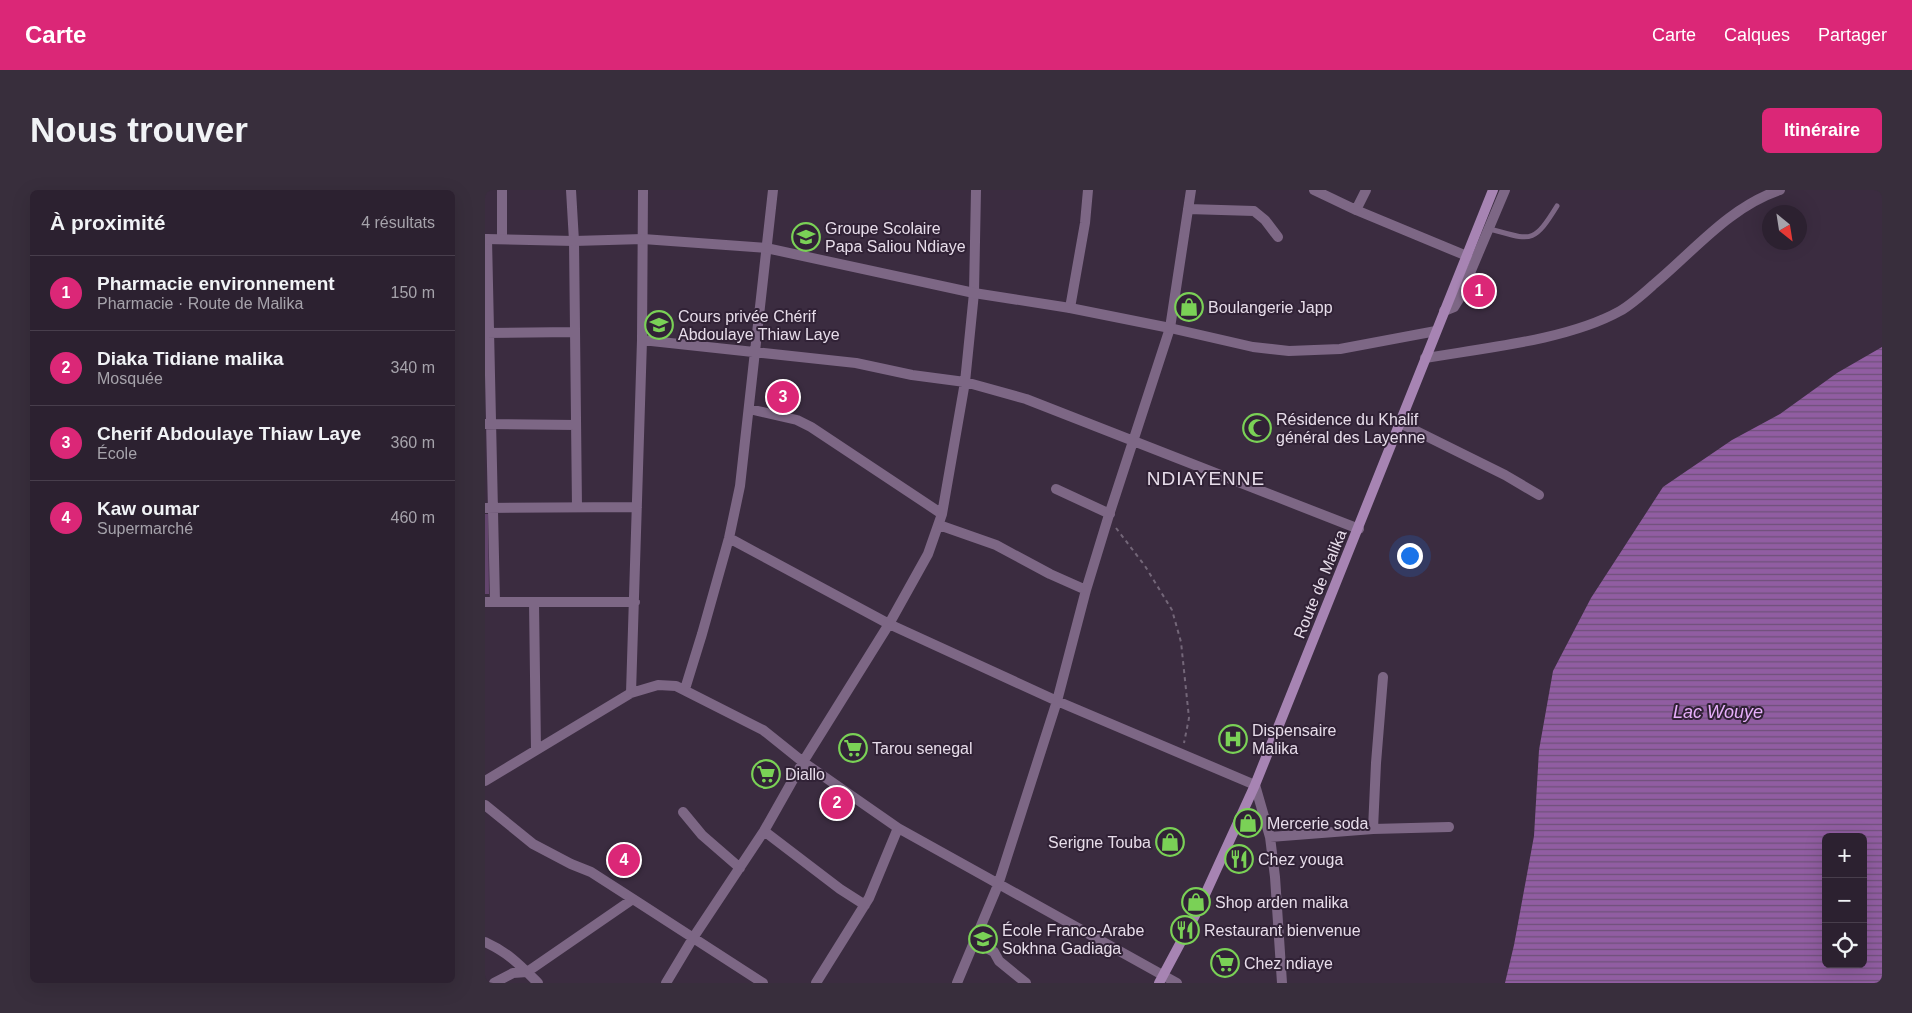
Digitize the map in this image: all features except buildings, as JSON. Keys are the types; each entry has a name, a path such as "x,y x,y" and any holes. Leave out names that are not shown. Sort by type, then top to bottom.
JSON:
{"main road":[{"name":"Route de Malika","path":"1161,979 1198,910 1255,785 1493,190"}],"street":[{"path":"502,190 502,239"},
{"path":"571,190 574,241 577,508"},
{"path":"631,693 642,340 643,190"},
{"path":"685,689 729,538 740,486 756,352 765,248 773,190"},
{"path":"666,983 693,938 764,831 803,762 889,624 928,554 942,514 965,382 974,293 976,190"},
{"path":"1070,308 1085,223 1088,190"},
{"path":"957,983 998,885 1057,701 1109,516 1170,328 1191,190"},
{"path":"1314,190 1356,210 1467,256"},
{"path":"1356,210 1366,190"},
{"path":"1445,311 1459,299 1505,190"},
{"path":"1425,358 1511,344 1566,332 1620,311 1657,282 1730,217 1760,199 1780,190"},
{"path":"1188,208 1254,211 1265,220 1278,237"},
{"path":"635,602 490,602 486,239 574,241 643,239 765,248 974,293 1070,308 1253,347 1289,351 1340,349 1436,332"},
{"path":"487,333 575,332"},
{"path":"642,340 856,363 912,375 965,382 1026,399 1359,529"},
{"path":"749,409 797,420 811,426 942,514"},
{"path":"1400,423 1505,475 1539,495"},
{"path":"488,424 576,425"},
{"path":"1057,489 1109,516"},
{"path":"489,508 637,507"},
{"path":"939,525 996,545 1050,574 1087,590"},
{"path":"729,538 889,624 1057,701 1255,785 1270,837 1275,877 1282,983"},
{"path":"534,602 536,750"},
{"path":"1373,829 1383,677"},
{"path":"485,781 631,693 658,685 669,684 685,689 763,730 803,762 898,828 1161,979 1177,983"},
{"path":"485,805 533,844 591,872 763,983"},
{"path":"683,812 702,835 740,868"},
{"path":"1270,837 1373,829 1449,827"},
{"path":"816,983 865,905 898,828"},
{"path":"764,831 840,889 865,905"},
{"path":"493,983 513,973 527,972 633,899"},
{"path":"974,941 994,952 999,961 1026,983"},
{"path":"485,942 503,951 519,963 538,983"}],"lane":[{"path":"1490,229 1515,236 1531,237 1538,234 1557,206"}],"path":[{"path":"1109,516 1145,566 1172,610 1181,642 1189,718 1181,755"}],"shaded area":[{"path":"485,514 488,514 489,594 485,594"}],"water":[{"name":"Lac Wouye","path":"1882,347 1882,983 1505,983 1534,836 1539,750 1553,671 1591,598 1663,487 1732,440 1780,414 1837,373"}],"place":[{"name":"Groupe Scolaire Papa Saliou Ndiaye","path":"806,237"},
{"name":"Pharmacie environnement","path":"1479,291"},
{"name":"Boulangerie Japp","path":"1189,307"},
{"name":"Cours privée Chérif Abdoulaye Thiaw Laye","path":"659,325"},
{"name":"Cherif Abdoulaye Thiaw Laye","path":"783,397"},
{"name":"Résidence du Khalif général des Layenne","path":"1257,428"},
{"name":"Dispensaire Malika","path":"1233,739"},
{"name":"Tarou senegal","path":"853,748"},
{"name":"Diallo","path":"766,774"},
{"name":"Diaka Tidiane malika","path":"837,803"},
{"name":"Mercerie soda","path":"1248,823"},
{"name":"Serigne Touba","path":"1170,842"},
{"name":"Chez youga","path":"1239,859"},
{"name":"Kaw oumar","path":"624,860"},
{"name":"Shop arden malika","path":"1196,902"},
{"name":"Restaurant bienvenue","path":"1185,930"},
{"name":"École Franco-Arabe Sokhna Gadiaga","path":"983,939"},
{"name":"Chez ndiaye","path":"1225,963"}],"district":[{"name":"NDIAYENNE","path":"1206,478"}]}
